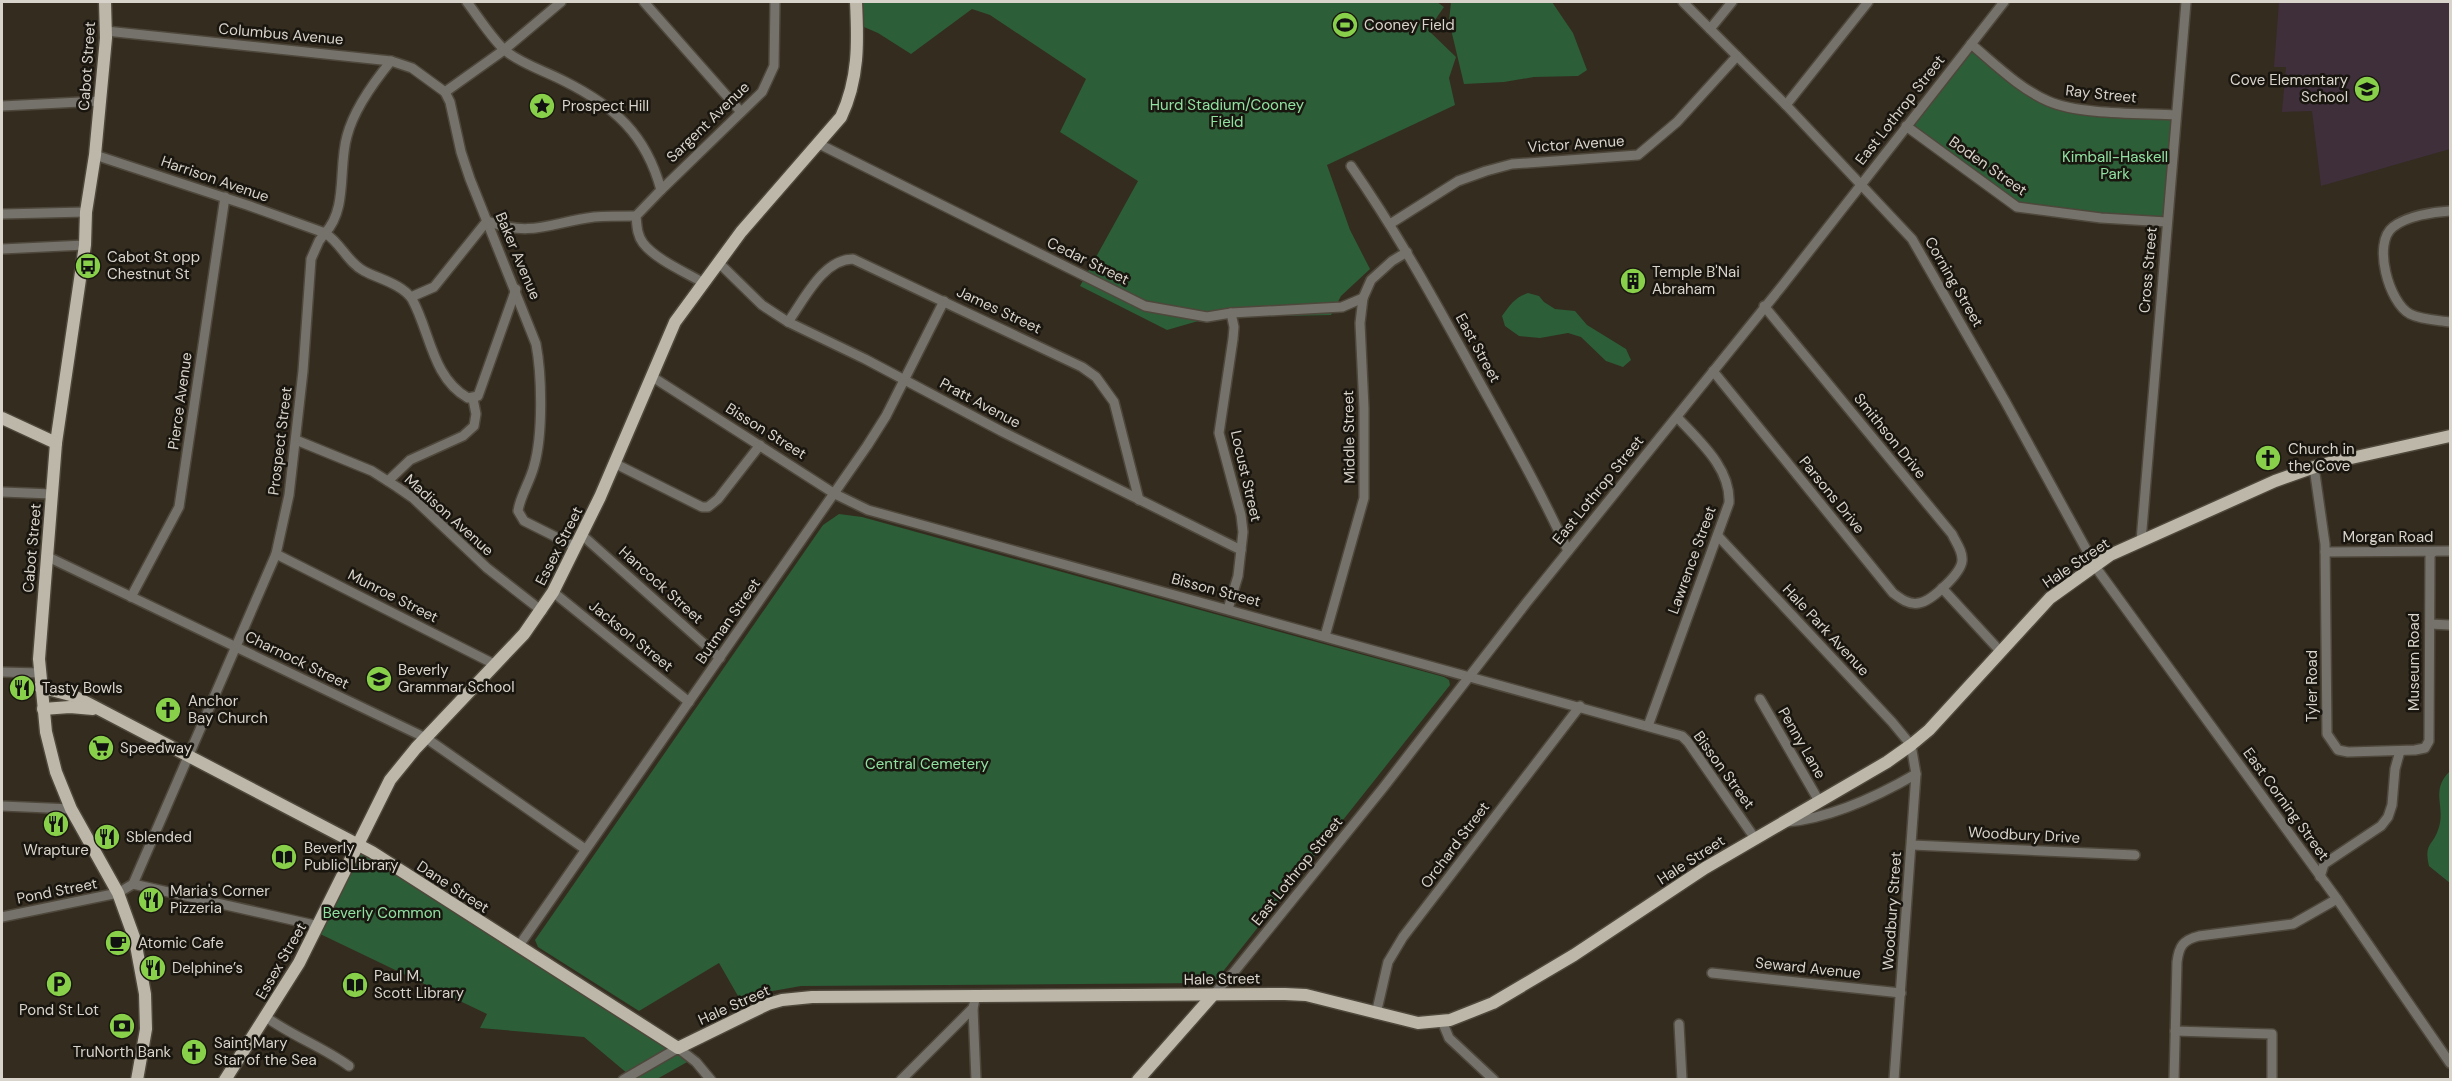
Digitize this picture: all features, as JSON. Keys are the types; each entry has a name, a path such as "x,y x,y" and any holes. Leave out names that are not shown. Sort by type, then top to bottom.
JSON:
{"main road":[{"name":"Cabot Street","path":"105,2 106,32 95,155 86,212 85,245 56,443 40,624 39,673 43,709 54,763 71,809 118,893 135,940 144,994 145,1044 137,1080"},
{"name":"Essex Street","path":"225,1080 298,966 390,780 426,738 496,665 542,610 553,592 582,535 675,322 718,262 841,117 850,98 858,57 856,2"},
{"path":"2,418 56,443"},
{"name":"Hale Street","path":"678,1048 739,1017 782,1000 812,997 1247,993 1306,995 1418,1023 1442,1021 1493,1003 1535,980 1754,837 1887,762 1929,730 2050,598 2110,555 2275,481 2314,467 2362,454 2451,436"},
{"name":"Dane Street","path":"40,687 63,692 359,845 678,1048"},
{"name":"Dane Street","path":"43,709 70,707 98,710"},
{"path":"1138,1080 1213,995"}],"street":[{"path":"466,2 504,50 524,63 593,96 614,112 630,128 653,161 661,190"},
{"path":"445,92 504,50 561,2"},
{"path":"644,2 741,112"},
{"name":"Sargent Avenue","path":"636,216 762,92 771,75 775,57 775,2"},
{"name":"Corning Street","path":"1683,2 1897,221 1923,254 2095,566"},
{"path":"1710,29 1732,2"},
{"path":"1786,105 1868,2"},
{"name":"East Lothrop Street","path":"1213,995 1383,788 1469,676 1677,417 2004,2"},
{"name":"Cross Street","path":"2141,541 2186,2"},
{"name":"Columbus Avenue","path":"106,32 391,61 412,68 445,92"},
{"name":"Ray Street","path":"1971,44 2028,89 2050,102 2084,109 2176,115"},
{"name":"Victor Avenue","path":"1390,225 1458,181 1486,171 1512,164 1638,155 1677,122 1737,56"},
{"name":"Prospect Street","path":"133,884 276,554 290,495 312,259 319,241 333,225 338,214 343,153 352,121 368,93 391,61"},
{"name":"Baker Avenue","path":"445,92 450,102 461,153 516,289 536,344 539,361 538,450 518,511 524,521 576,547"},
{"path":"2,106 100,101"},
{"name":"Boden Street","path":"1906,126 2017,207 2101,218 2167,222"},
{"name":"Cedar Street","path":"819,144 1145,306 1193,317 1207,317 1231,313 1342,307 1363,298"},
{"name":"Harrison Avenue","path":"95,155 225,197 325,233"},
{"name":"East Street","path":"1351,166 1407,252 1546,502 1568,551"},
{"name":"Pierce Avenue","path":"131,597 179,507 225,197"},
{"path":"2451,211 2410,218 2392,227 2385,237 2384,250 2385,270 2400,307 2411,315 2431,320 2451,321"},
{"path":"2,214 86,212"},
{"path":"411,297 434,287 487,220 507,226 537,230 592,218 636,216 638,233 643,243 653,253 702,282"},
{"path":"325,233 334,239 352,262 363,271 401,289 411,297 432,352 452,385 461,394 473,399"},
{"path":"2,249 85,245"},
{"name":"Middle Street","path":"1325,636 1364,498 1364,408 1360,323 1363,298 1371,280 1392,261 1407,252"},
{"name":"James Street","path":"788,322 828,268 842,259 853,259 1082,367 1096,377 1114,402 1139,500"},
{"name":"Pratt Avenue","path":"718,262 762,305 788,322 1241,550"},
{"path":"473,399 478,396 516,289"},
{"name":"Butman Street","path":"518,947 835,494 886,416 944,301"},
{"name":"Smithson Drive","path":"1764,306 1952,534 1961,551 1962,559 1960,568 1942,588"},
{"name":"Locust Street","path":"1228,609 1238,576 1243,532 1241,515 1219,433 1234,327 1231,313"},
{"name":"Parsons Drive","path":"1713,371 1893,593 1906,602 1917,604 1927,601 1942,588"},
{"name":"Bisson Street","path":"651,376 835,494 868,510 1682,736 1754,837"},
{"path":"388,481 410,460 463,436 474,426 476,414 473,399"},
{"name":"Lawrence Street","path":"1648,726 1729,503 1730,492 1727,478 1702,444 1677,417"},
{"name":"Madison Avenue","path":"296,440 336,454 388,481 413,498 487,568 542,610"},
{"path":"614,463 702,507 708,507 718,499 760,445"},
{"name":"Tyler Road","path":"2314,467 2323,522 2325,552 2327,734 2338,750 2348,753 2400,751"},
{"path":"2,492 51,494"},
{"name":"Hancock Street","path":"582,535 720,658"},
{"name":"Hale Park Avenue","path":"1718,536 1911,745"},
{"name":"Morgan Road","path":"2325,552 2451,551"},
{"name":"Museum Road","path":"2400,751 2425,748 2429,741 2430,555 2433,552"},
{"name":"Munroe Street","path":"276,554 496,665"},
{"name":"Charnock Street","path":"46,556 426,738 585,849"},
{"name":"East Corning Street","path":"2095,566 2337,899 2451,1063"},
{"path":"1942,588 2000,651"},
{"name":"Jackson Street","path":"553,592 689,702"},
{"path":"2430,624 2451,625"},
{"path":"2,672 39,673"},
{"name":"Penny Lane","path":"1760,699 1819,801"},
{"name":"Orchard Street","path":"1376,1014 1388,962 1403,937 1580,706"},
{"name":"Woodbury Street","path":"1894,1080 1916,774 1911,745"},
{"path":"2320,876 2324,864 2381,826 2388,817 2400,751"},
{"name":"Hale Street","path":"1782,823 1809,820 1896,786 1916,774"},
{"path":"2,806 71,809"},
{"name":"Woodbury Drive","path":"1912,845 2135,855"},
{"path":"133,884 319,926"},
{"name":"Pond Street","path":"2,917 118,893 133,884"},
{"path":"2174,1080 2178,952 2181,945 2187,939 2293,924 2337,899"},
{"name":"Seward Avenue","path":"1712,973 1900,993"},
{"path":"976,995 974,1008 976,1080"},
{"path":"901,1080 974,1008"},
{"path":"266,1017 292,1034 326,1050 349,1066"},
{"path":"1442,1021 1449,1038 1494,1080"},
{"path":"1679,1024 1682,1080"},
{"path":"2175,1031 2272,1034 2272,1080"},
{"name":"Hale Street","path":"623,1080 678,1048"},
{"name":"Dane Street","path":"678,1048 696,1062 711,1080"}],"shaded area":[{"name":"Cove Elementary School","path":"2279,2 2450,2 2450,149 2321,186 2312,111 2282,112 2286,67 2274,67"}],"green space":[{"name":"Hurd Stadium/Cooney Field","path":"858,2 1437,2 1444,7 1428,30 1456,57 1449,78 1455,105 1327,165 1350,230 1370,269 1341,296 1331,315 1286,316 1240,309 1167,330 1080,286 1138,181 1060,132 1086,79 990,15 972,9 911,54 878,33 857,24"},
{"path":"1451,2 1552,2 1573,33 1587,70 1578,76 1534,77 1504,82 1464,84 1449,21"},
{"name":"Kimball-Haskell Park","path":"1971,44 2031,91 2065,106 2176,115 2167,222 2017,207 1909,131"},
{"path":"1528,293 1539,296 1555,309 1575,311 1587,325 1626,349 1631,360 1623,367 1606,361 1581,337 1568,333 1540,338 1519,336 1505,326 1502,316 1516,299"},
{"name":"Central Cemetery","path":"839,514 862,517 1444,677 1449,680 1450,685 1217,979 1211,983 801,986 767,992 742,1003 719,963 639,1011 538,947 535,940 823,525"},
{"path":"2450,771 2450,883 2429,866 2427,853 2440,822 2439,793 2444,778"},
{"name":"Beverly Common","path":"363,847 550,965 689,1061 657,1079 634,1079 584,1037 480,1028 487,1014 316,932"}],"place":[{"name":"Cooney Field","path":"1345,25"},
{"name":"Cove Elementary School","path":"2367,89"},
{"name":"Prospect Hill","path":"542,106"},
{"name":"Cabot St opp Chestnut St","path":"88,266"},
{"name":"Temple B'Nai Abraham","path":"1633,281"},
{"name":"Church in the Cove","path":"2268,458"},
{"name":"Beverly Grammar School","path":"379,679"},
{"name":"Tasty Bowls","path":"22,688"},
{"name":"Anchor Bay Church","path":"168,710"},
{"name":"Speedway","path":"101,748"},
{"name":"Wrapture","path":"56,824"},
{"name":"Sblended","path":"107,837"},
{"name":"Beverly Public Library","path":"284,857"},
{"name":"Maria's Corner Pizzeria","path":"151,900"},
{"name":"Atomic Cafe","path":"118,943"},
{"name":"Delphine’s","path":"153,968"},
{"name":"Pond St Lot","path":"59,984"},
{"name":"Paul M. Scott Library","path":"355,985"},
{"name":"TruNorth Bank","path":"122,1026"},
{"name":"Saint Mary Star of the Sea","path":"194,1052"}]}
